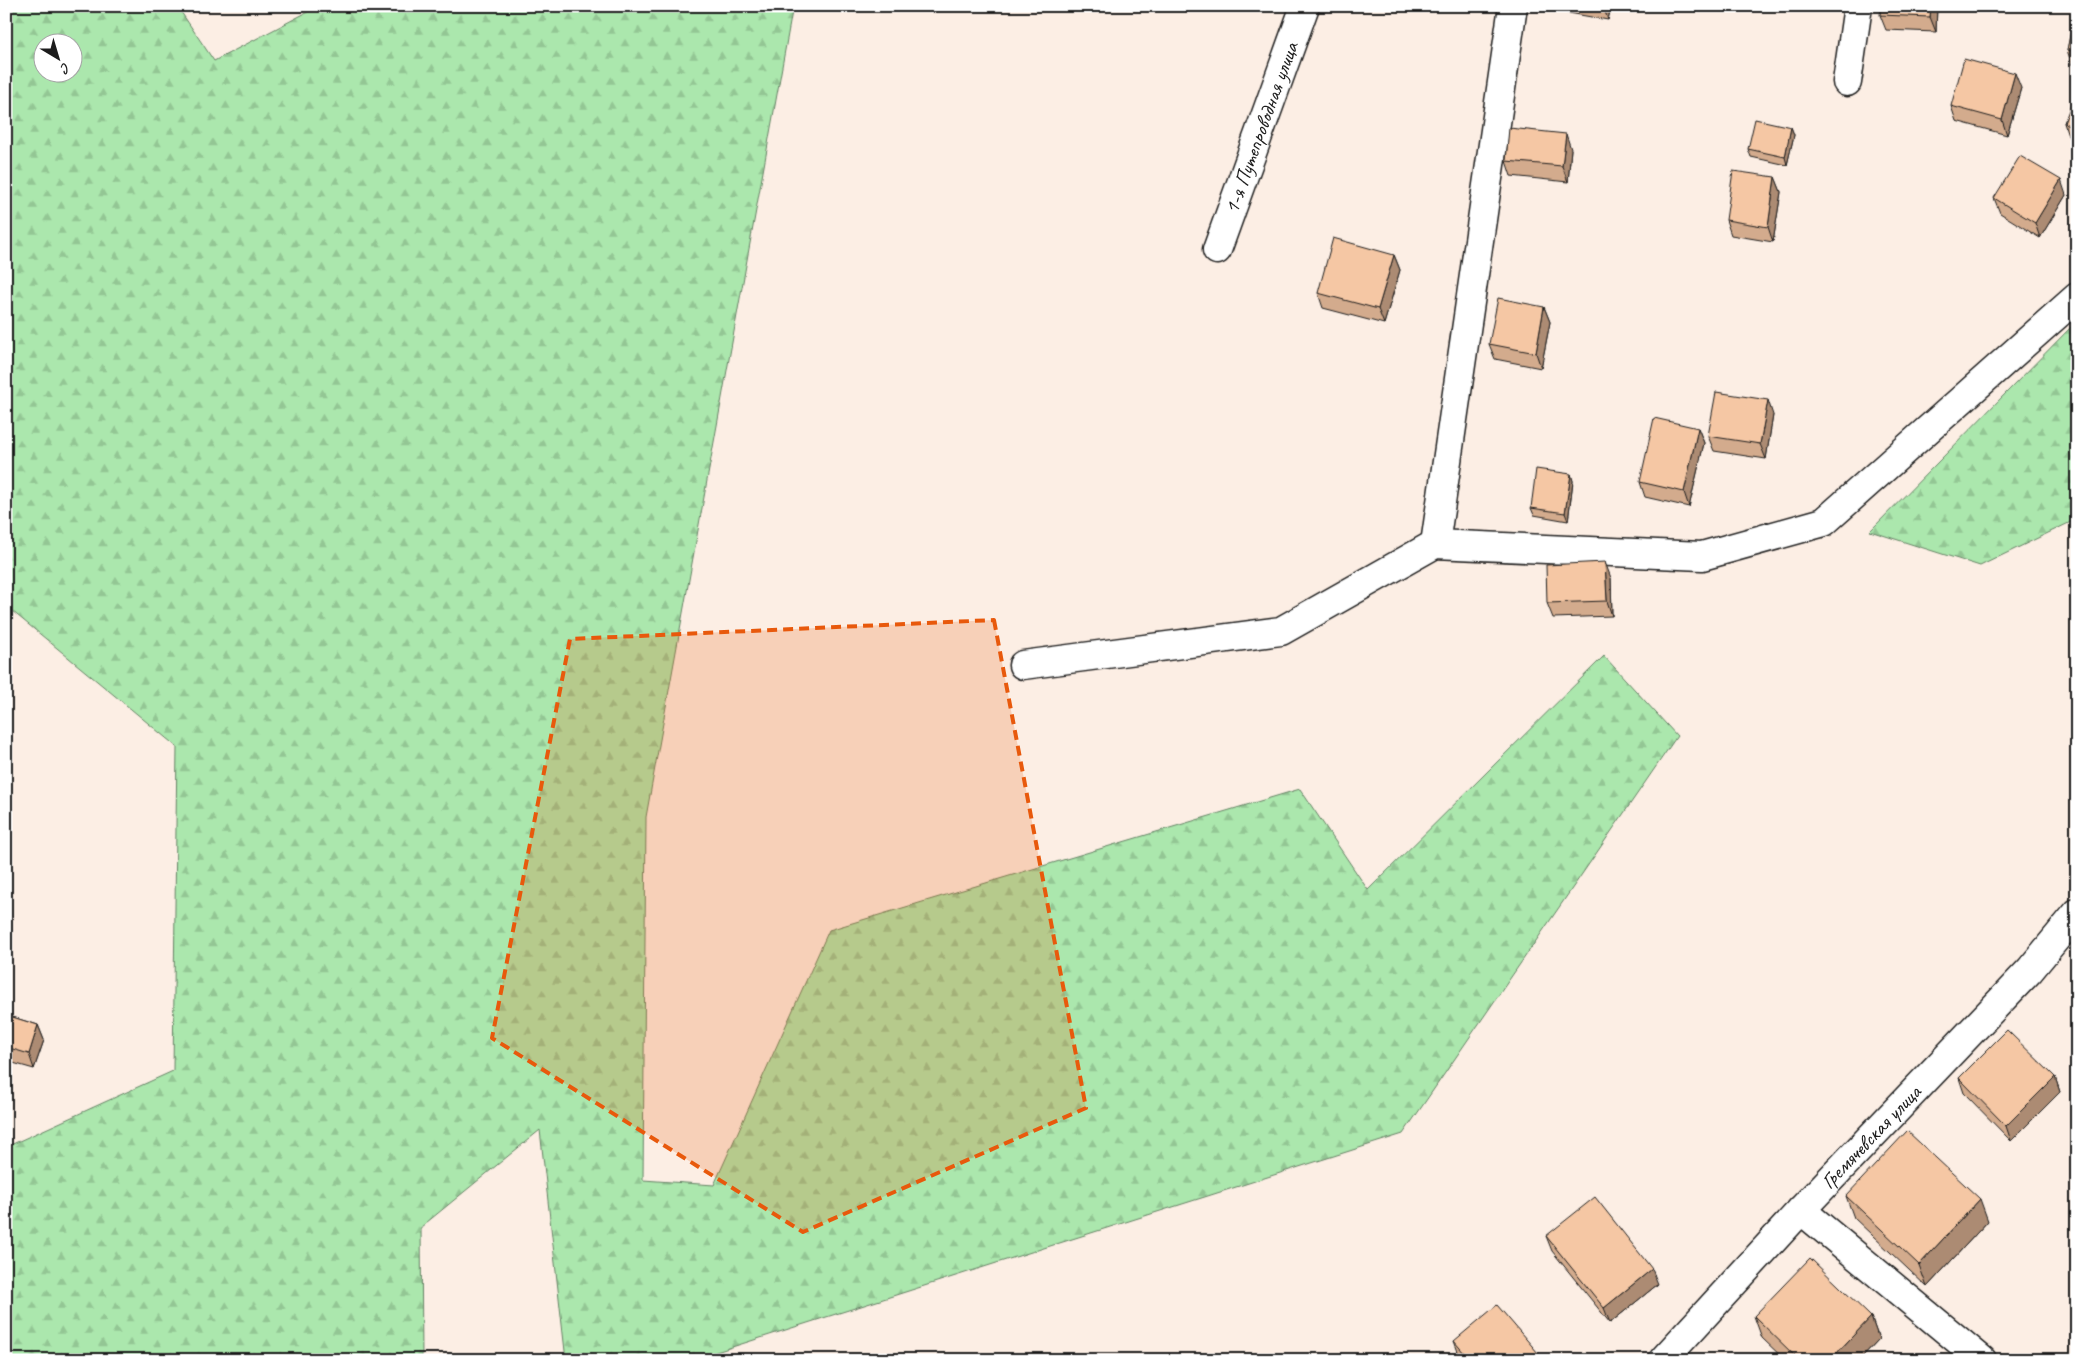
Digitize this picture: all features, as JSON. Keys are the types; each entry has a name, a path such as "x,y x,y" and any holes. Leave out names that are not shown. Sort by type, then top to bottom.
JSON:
{"street":[{"name":"1-я Путепроводная улица","path":"1217,250 1305,6"},
{"path":"1436,544 1513,6"},
{"path":"1847,82 1858,6"},
{"path":"1023,665 1281,631 1436,544 1702,556 1824,522 2077,296"},
{"name":"Гремячевская улица","path":"1663,1360 1801,1210 2030,970 2077,913"},
{"path":"1801,1210 1982,1360"}],"highlighted area":[{"path":"994,620 1086,1108 803,1232 492,1038 570,639"}],"green space":[{"path":"6,6 177,6 214,61 319,6 793,6 646,817 643,1180 714,1185 829,930 1300,789 1368,890 1604,656 1677,736 1403,1134 691,1360 566,1360 540,1130 421,1227 422,1360 6,1360 6,1147 173,1071 177,747 6,606"},
{"path":"2077,321 2077,519 1980,566 1870,531"}],"building":[{"path":"1881,6 1931,6 1930,17 1880,15"},
{"path":"2077,6 2077,52 2067,50"},
{"path":"1964,59 2015,73 2002,120 1951,106"},
{"path":"2077,92 2077,128 2064,123"},
{"path":"1755,119 1791,127 1785,157 1748,149"},
{"path":"1509,128 1566,134 1562,166 1506,161"},
{"path":"2020,156 2061,180 2035,223 1994,198"},
{"path":"1733,171 1775,177 1768,227 1726,220"},
{"path":"1333,238 1394,255 1378,309 1318,293"},
{"path":"1498,298 1544,307 1536,353 1489,344"},
{"path":"1716,392 1768,400 1760,444 1708,436"},
{"path":"1654,418 1698,428 1684,492 1640,482"},
{"path":"1536,469 1571,474 1565,513 1531,508"},
{"path":"1605,562 1607,601 1547,603 1546,565"},
{"path":"6,1015 38,1025 29,1054 6,1047"},
{"path":"2007,1030 2055,1077 2006,1126 1959,1078"},
{"path":"2077,1069 2077,1077 2073,1073"},
{"path":"1907,1131 1980,1199 1919,1265 1846,1196"},
{"path":"1595,1197 1652,1269 1604,1308 1546,1236"},
{"path":"1810,1258 1871,1317 1830,1360 1799,1360 1754,1316"},
{"path":"1497,1305 1544,1360 1470,1360 1454,1341"}]}
